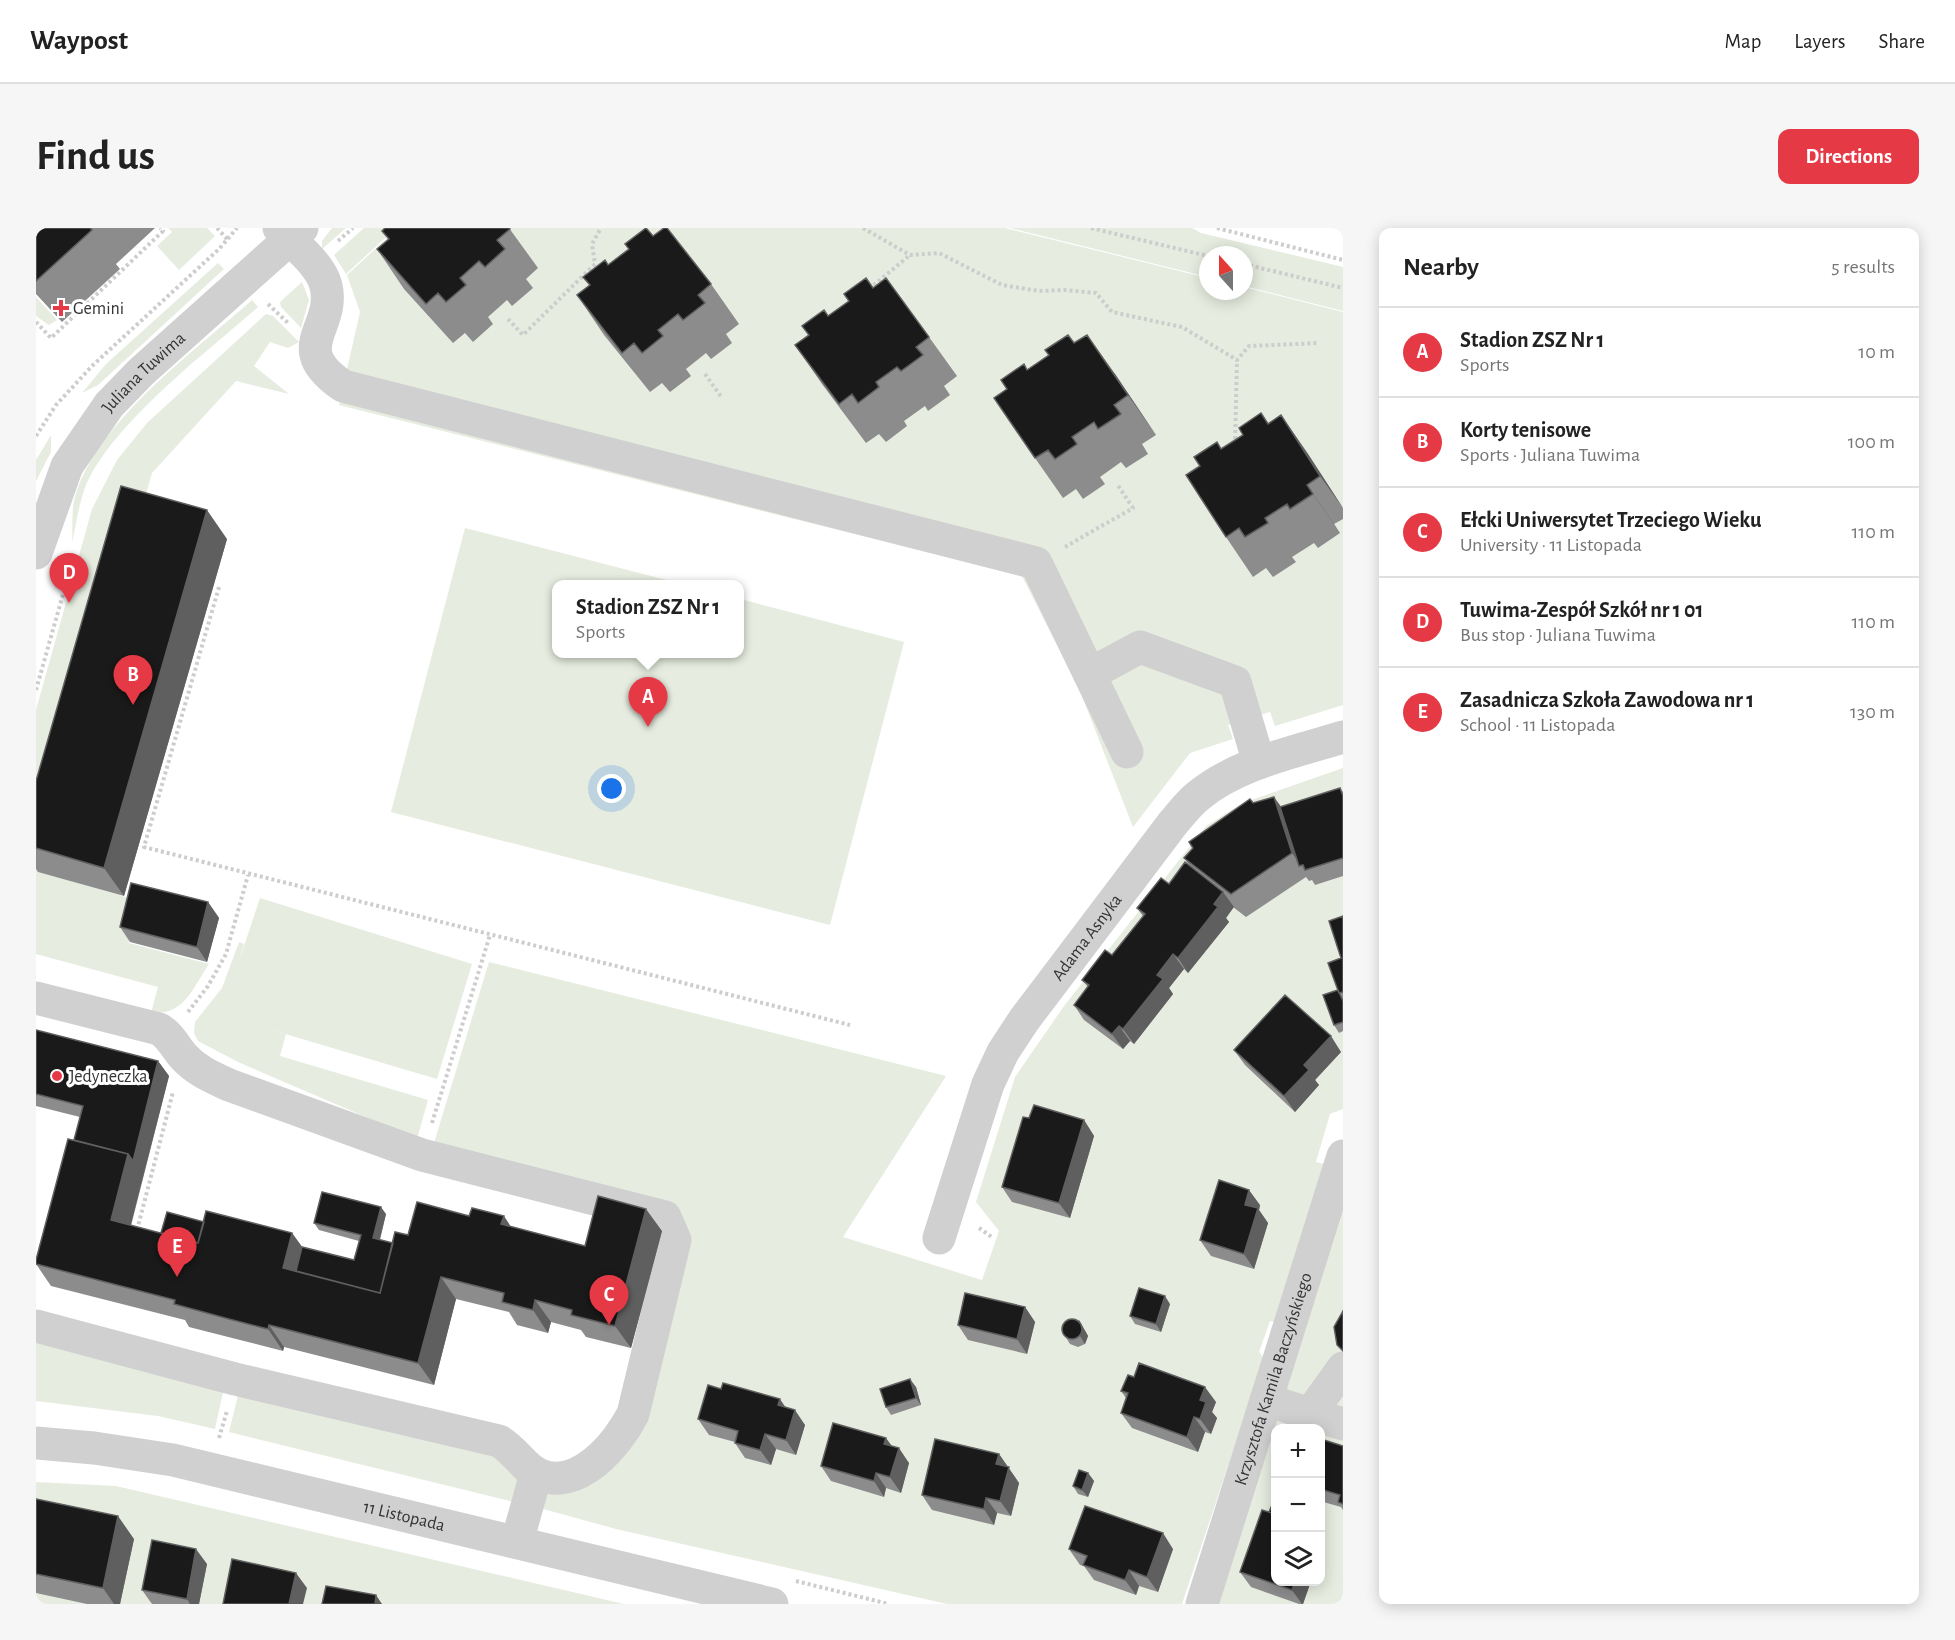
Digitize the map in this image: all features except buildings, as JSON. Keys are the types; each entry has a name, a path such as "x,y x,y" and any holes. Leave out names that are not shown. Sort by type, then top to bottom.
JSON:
{"street":[{"name":"Juliana Tuwima","path":"36,553 67,466 109,405 290,232"},
{"path":"290,232 323,277 327,296 315,345 316,354 326,374 343,386 1036,563 1127,752"},
{"path":"1090,674 1140,647 1235,682 1259,763"},
{"name":"Adama Asnyka","path":"939,1238 988,1084 1003,1052 1024,1020 1188,806 1216,784 1259,763 1343,736"},
{"path":"36,998 159,1029 168,1035 182,1056 199,1071 229,1085 422,1155 650,1212 665,1218 675,1240 633,1414 628,1425 606,1452 578,1472 548,1478 536,1474 514,1449 499,1441 235,1380 36,1326"},
{"name":"Krzysztofa Kamila Baczyńskiego","path":"1202,1604 1343,1156"},
{"path":"1310,1414 1343,1368"},
{"path":"1266,1400 1343,1424"},
{"name":"11 Listopada","path":"36,1443 94,1448 173,1460 772,1604"},
{"path":"517,1542 536,1474"}],"path":[{"path":"36,322 51,338 163,231 160,228"},
{"path":"217,228 228,240"},
{"path":"508,319 523,335 595,264 592,244 602,228"},
{"path":"863,228 910,255 939,253 1002,285 1039,291 1065,290 1096,294 1112,312 1182,327 1237,360"},
{"path":"1091,228 1199,254"},
{"path":"1217,228 1343,260"},
{"path":"867,291 910,255"},
{"path":"1253,266 1343,288"},
{"path":"260,311 269,303 273,309"},
{"path":"1240,452 1234,444 1237,360 1249,346 1319,343"},
{"path":"705,374 722,398"},
{"path":"1068,546 1133,508 1117,484"},
{"path":"36,690 76,548"},
{"path":"219,587 144,847 850,1025"},
{"path":"168,1035 208,986 221,965 248,875"},
{"path":"422,1155 490,935"},
{"path":"135,1239 175,1085"},
{"path":"973,1221 981,1232 993,1238"}],"shaded area":[{"path":"168,228 207,228 215,236 179,270 157,246 172,232"},
{"path":"332,228 346,228 322,249 322,241"},
{"path":"364,228 396,228 346,274 334,255"},
{"path":"398,228 1005,228 1199,276 1199,300 1253,300 1253,289 1343,312 1343,705 1275,726 1270,712 1228,725 1233,739 1190,753 1133,827 1080,691 1022,576 339,405 360,312 347,275"},
{"path":"1010,228 1192,228 1201,233 1343,267 1343,311 1253,288 1253,246 1199,246 1199,275"},
{"path":"218,263 224,269 98,385 82,393 106,364"},
{"path":"302,282 309,300 301,328 281,307 280,302"},
{"path":"36,297 57,320 49,325 36,316"},
{"path":"252,300 258,307 139,413 99,461 86,485 72,543 75,497 87,469 104,441 125,415 176,365"},
{"path":"266,314 273,316 299,342 288,348 270,342 254,366 289,394 236,381 152,473 38,871 139,901 129,943 209,964 180,1005 172,1010 151,1013 158,987 36,954 36,710 92,509 117,460 147,423"},
{"path":"51,435 51,452 36,481 36,460"},
{"path":"465,528 666,580 552,580 552,658 744,658 744,600 904,642 830,925 391,812"},
{"path":"1343,768 1343,1109 1330,1114 1316,1162 1324,1164 1275,1322 1270,1321 1259,1352 1264,1358 1182,1604 947,1604 616,1529 536,1507 542,1484 599,1471 685,1245 434,1143 489,962 946,1076 843,1237 982,1280 999,1231 976,1202 1015,1077 1064,1006 1206,826 1243,803"},
{"path":"260,898 472,964 437,1079 286,1034 280,1056 428,1100 417,1139 238,1062 198,1041 194,1033 195,1022 222,988 239,942 244,944 238,964"},
{"path":"1343,1212 1343,1604 1217,1604 1271,1436 1271,1586 1325,1586 1325,1424 1275,1424"},
{"path":"36,1335 225,1383 215,1429 158,1416 36,1401"},
{"path":"240,1387 489,1449 527,1481 518,1503 229,1432"},
{"path":"36,1482 116,1486 624,1604 36,1604"}],"place":[{"name":"Gemini","path":"61,308"},
{"name":"Tuwima-Zespół Szkół nr 1 01","path":"69,603"},
{"name":"Korty tenisowe","path":"133,705"},
{"name":"Stadion ZSZ Nr 1","path":"648,727"},
{"name":"Jedyneczka","path":"57,1076"},
{"name":"Zasadnicza Szkoła Zawodowa nr 1","path":"177,1277"},
{"name":"Ełcki Uniwersytet Trzeciego Wieku","path":"609,1325"}]}
